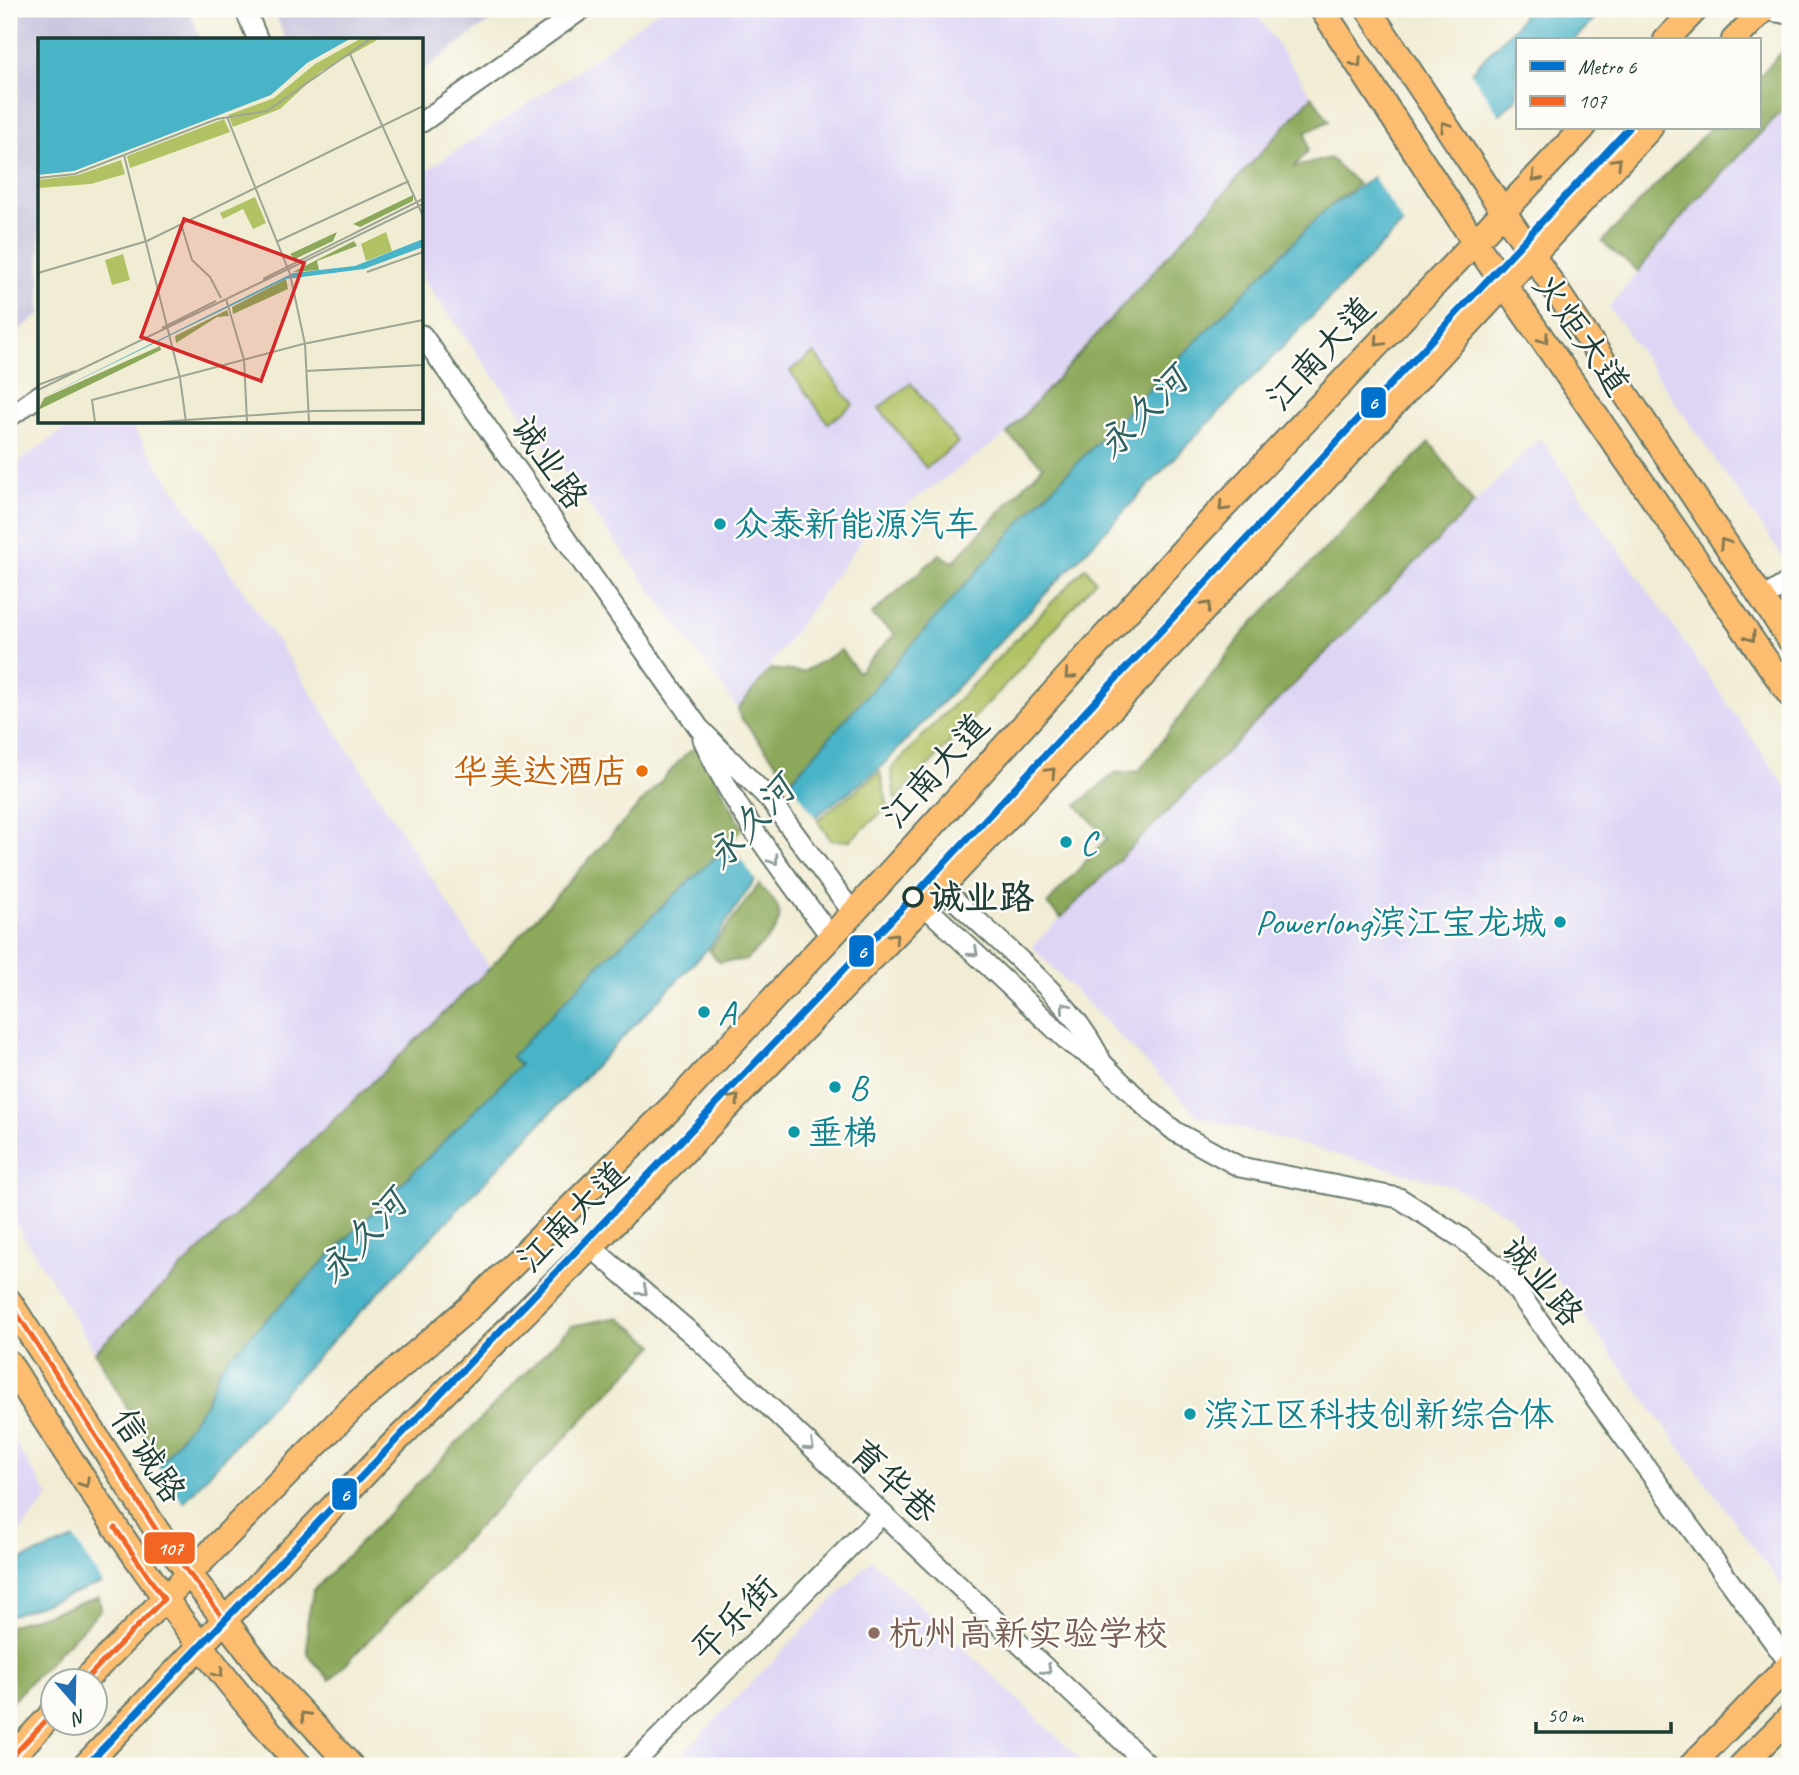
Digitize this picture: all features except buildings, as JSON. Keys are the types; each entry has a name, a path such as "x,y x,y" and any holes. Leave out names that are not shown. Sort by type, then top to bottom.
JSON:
{"main road":[{"name":"火炬大道","path":"1322,9 1504,284 1790,695"},
{"name":"火炬大道","path":"1368,9 1790,640"},
{"path":"1668,38 1696,9"},
{"path":"1736,38 1763,9"},
{"name":"江南大道","path":"99,1666 355,1405 489,1289 677,1102 853,914 1197,535 1581,130"},
{"name":"江南大道","path":"85,1766 226,1622 394,1443 591,1247 933,896 1145,673 1648,130"},
{"name":"信诚路","path":"9,1301 157,1531 264,1672 351,1766"},
{"name":"信诚路","path":"9,1363 132,1556 238,1698 300,1766"},
{"path":"1691,1766 1790,1664"},
{"path":"1741,1766 1790,1717"},
{"path":"9,1760 38,1729"}],"street":[{"path":"245,9 257,38"},
{"path":"424,121 582,9"},
{"path":"1763,9 1790,14"},
{"name":"诚业路","path":"424,338 699,728 756,784 853,914"},
{"path":"9,417 38,396"},
{"path":"1762,599 1790,581"},
{"name":"诚业路","path":"699,728 723,785 752,831 831,937"},
{"name":"诚业路","path":"933,896 1071,1044 1102,1063 1149,1110 1176,1132 1240,1167 1399,1198 1460,1237 1501,1269 1790,1664"},
{"name":"育华巷","path":"591,1247 699,1340 1149,1766"},
{"name":"平乐街","path":"631,1766 882,1514"}],"shaded area":[{"path":"9,9 189,9 200,38 38,38 38,316 9,337"},
{"path":"273,9 506,9 424,70 424,38 285,38"},
{"path":"660,9 1253,9 1312,96 1007,434 866,534 738,709 424,281 424,172 570,76"},
{"path":"1790,102 1790,567 1609,307 1693,204"},
{"path":"72,424 130,424 293,665 490,968 95,1352 9,1213 9,469"},
{"path":"1540,438 1790,792 1790,1597 1509,1215 1449,1185 1199,1117 1032,947"},
{"path":"9,1433 49,1497 9,1545"},
{"name":"杭州高新实验学校","path":"872,1560 1025,1706 1087,1766 670,1766"}],"green space":[{"path":"1790,43 1790,102 1693,204 1638,271 1602,242 1708,130 1760,130 1760,76"},
{"path":"1312,96 1329,121 1306,132 1308,151 1294,167 1330,158 1358,184 1324,211 1037,504 791,781 741,718 738,709 770,669 803,672 841,650 858,672 895,634 871,615 940,554 953,562 1043,466 1007,434"},
{"path":"814,353 853,405 828,423 790,371"},
{"path":"911,383 958,443 926,468 879,408"},
{"path":"1430,442 1474,504 1061,918 1047,904 1107,838 1077,805 1115,773 1139,771 1246,630"},
{"path":"1086,567 1095,581 1016,674 895,800 891,769"},
{"path":"698,745 745,833 512,1057 520,1065 222,1364 205,1404 160,1465 95,1352 490,968 684,756"},
{"path":"880,772 888,807 849,841 831,840 817,820"},
{"path":"759,884 777,906 779,921 775,929 746,960 719,962 709,951"},
{"path":"619,1317 655,1345 330,1680 308,1655 307,1624 313,1591 571,1326"},
{"path":"99,1597 101,1609 46,1666 38,1666 38,1674 9,1704 9,1626"}],"water":[{"name":"永久河","path":"1526,9 1604,9 1576,38 1516,38 1516,99 1488,125 1418,208 1186,446 878,770 811,820 754,881 710,946 258,1419 185,1501 103,1583 9,1616 9,1564 75,1539 160,1465 205,1404 222,1364 520,1065 512,1056 601,963 720,853 723,856 732,847 1037,504 1324,211 1392,164 1457,87 1518,23"}],"pier":[{"path":"1469,70 1501,118 1405,226 1371,173 1389,161"},
{"path":"788,778 817,820 758,883 730,844"},
{"path":"156,1464 184,1505 104,1585 73,1537"}],"metro line":[{"name":"6","path":"86,1766 911,899 1627,130"}],"transit line":[{"name":"107","path":"9,1301 157,1531 226,1622 85,1766"},
{"name":"107","path":"99,1666 164,1599 115,1528"},
{"name":"107","path":"9,1760 38,1729"}],"place":[{"name":"众泰新能源汽车","path":"720,524"},
{"name":"华美达酒店","path":"642,771"},
{"name":"C","path":"1066,842"},
{"name":"诚业路","path":"913,897"},
{"name":"Powerlong滨江宝龙城","path":"1560,922"},
{"name":"A","path":"704,1012"},
{"name":"B","path":"835,1087"},
{"name":"垂梯","path":"794,1132"},
{"name":"滨江区科技创新综合体","path":"1190,1414"},
{"name":"杭州高新实验学校","path":"874,1633"}]}
